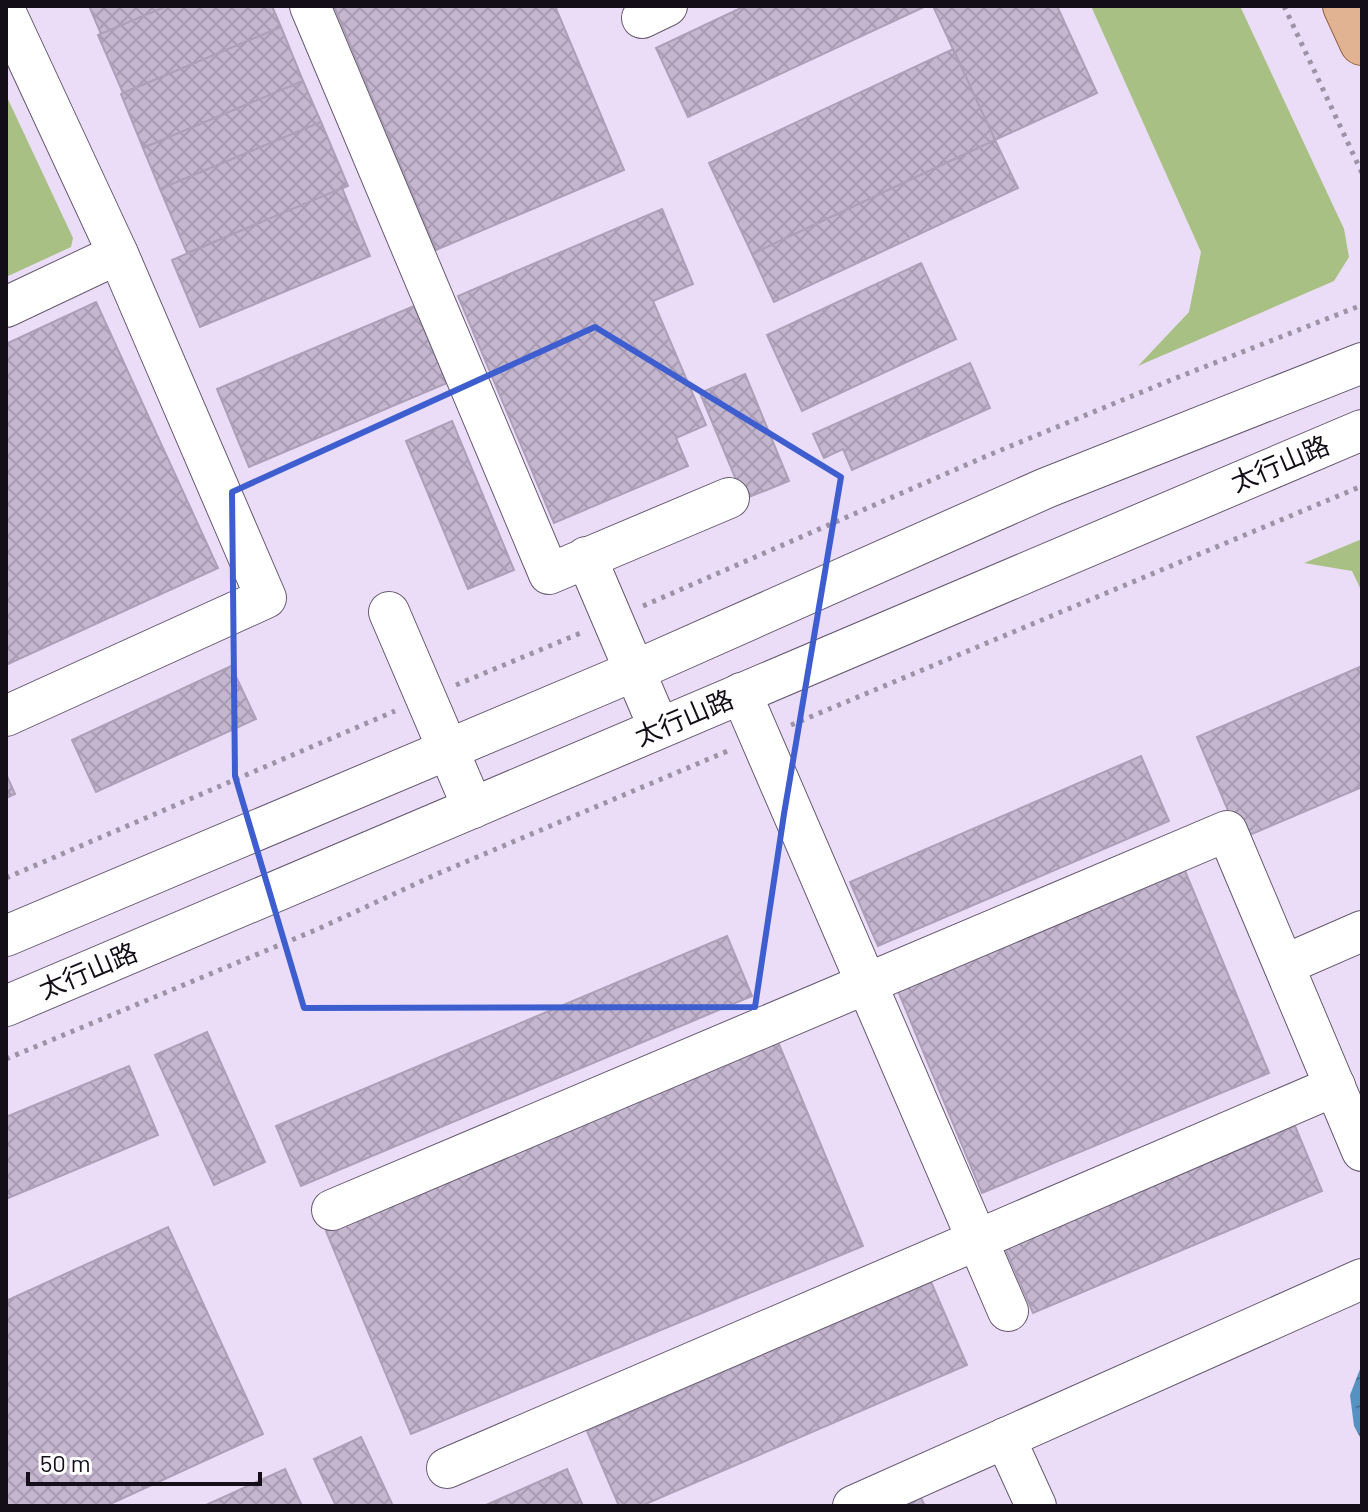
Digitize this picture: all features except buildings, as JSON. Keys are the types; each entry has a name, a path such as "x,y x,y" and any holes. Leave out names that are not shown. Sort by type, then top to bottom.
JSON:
{"main road":[{"path":"1345,6 1362,43"}],"street":[{"path":"310,6 549,574 729,498"},
{"path":"6,13 118,254 266,598 6,716"},
{"path":"6,307 118,254"},
{"path":"6,936 634,671 1046,488 1362,363"},
{"name":"太行山路","path":"6,1006 1362,430"},
{"path":"586,557 659,728"},
{"path":"389,612 473,808"},
{"path":"741,693 1008,1311"},
{"path":"332,1210 1227,831 1362,1151"},
{"path":"1284,965 1362,931"},
{"path":"447,1468 1335,1086"},
{"path":"853,1506 1362,1279"},
{"path":"1005,1438 1036,1506"}],"path":[{"path":"1284,6 1362,173"},
{"path":"6,878 1003,449 1362,305"},
{"path":"6,1059 318,929 437,874 1362,486"}],"highlighted area":[{"path":"595,327 841,477 755,1007 304,1008 235,776 232,492"}],"green space":[{"path":"1091,6 1240,6 1344,229 1349,257 1334,281 1138,366 1189,312 1201,252"},
{"path":"6,95 73,238 71,247 6,277"},
{"path":"1362,539 1362,592 1352,571 1304,563"}],"water":[{"path":"1362,1364 1362,1441 1354,1426 1350,1395"}]}
